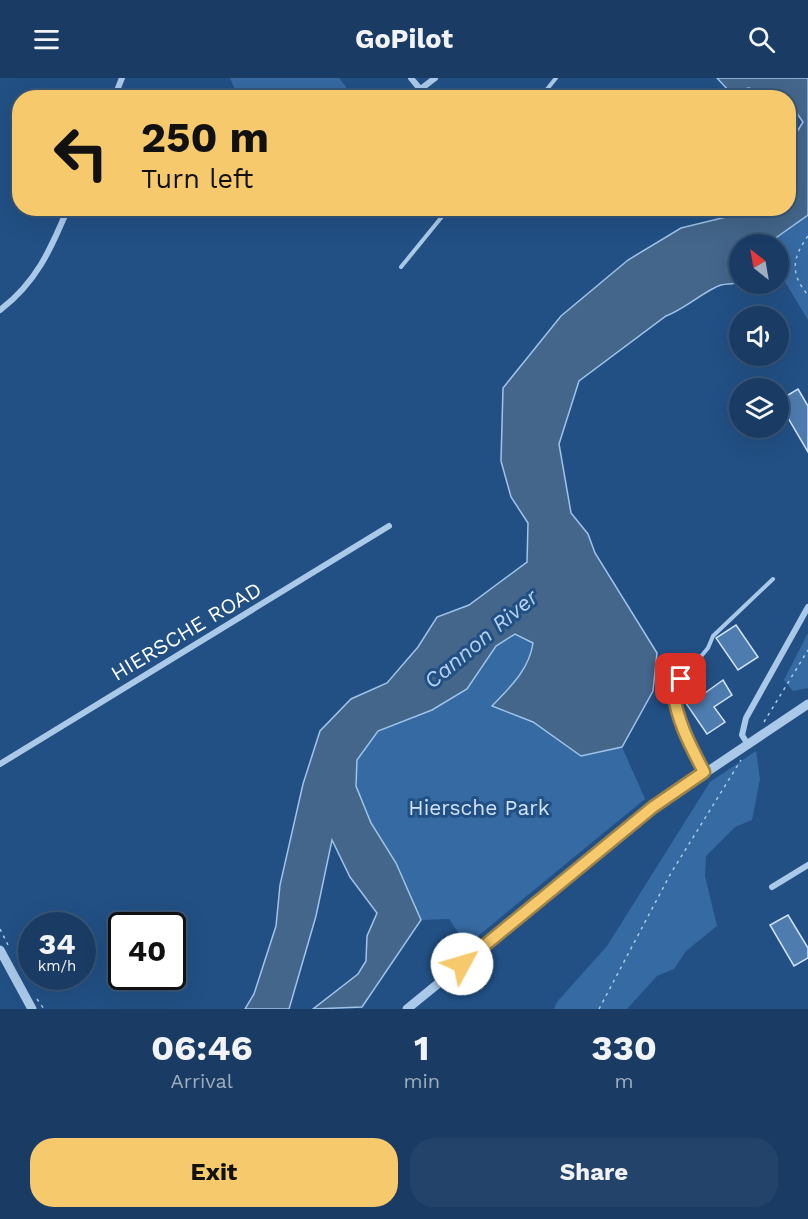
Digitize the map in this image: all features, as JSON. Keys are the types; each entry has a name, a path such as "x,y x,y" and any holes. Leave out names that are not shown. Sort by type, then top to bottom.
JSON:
{"street":[{"path":"411,78 420,89 435,78"},
{"path":"0,310 30,283 47,257 65,216"},
{"name":"HIERSCHE ROAD","path":"0,764 389,526"},
{"path":"751,741 742,735 746,718 808,607"},
{"path":"408,1009 653,807 808,704"},
{"path":"772,886 808,865"},
{"path":"0,950 3,964 32,1009"}],"lane":[{"path":"546,90 556,78"},
{"path":"401,267 442,216"},
{"path":"704,772 680,726 673,690 708,648 713,636 773,579"}],"path":[{"path":"808,236 798,249 793,264 796,278 808,295"},
{"path":"751,741 808,650"},
{"path":"599,1009 671,873 742,758"}],"green space":[{"path":"230,78 339,78 348,90 235,90"},
{"path":"808,215 808,320 789,289 789,234 781,234"},
{"path":"808,633 808,688 793,691 784,680"},
{"name":"Hiersche Park","path":"515,634 533,643 530,653 517,677 492,706 533,722 581,756 622,747 645,799 467,945 449,919 421,920 396,863 371,823 356,786 357,760 378,731 432,710 467,689 496,646"},
{"path":"756,751 760,779 752,820 735,827 706,856 705,876 717,926 686,951 674,969 657,976 627,1009 554,1009 557,1002 607,946 710,782"}],"water":[{"name":"Cannon River","path":"717,78 808,78 808,215 781,234 729,234 729,283 715,287 666,316 579,381 559,444 571,513 588,534 595,553 657,653 653,691 622,747 581,756 533,722 492,706 518,678 531,653 533,643 515,634 496,646 467,689 432,710 378,731 357,760 356,786 371,823 396,863 421,920 362,1007 313,1009 358,974 366,961 367,936 377,913 350,877 332,840 316,916 289,1009 245,1009 254,994 276,926 280,885 303,784 320,731 351,699 387,683 418,647 437,617 469,605 527,562 528,523 511,497 501,461 503,388 561,316 628,260 681,228 730,216 796,216 796,134 803,122 796,112 796,90 749,88 728,90"}],"building":[{"path":"798,389 808,406 808,452 789,420 789,394"},
{"path":"736,625 758,657 738,670 716,638"},
{"path":"723,680 732,695 714,707 725,722 707,734 681,696 699,684 705,693"},
{"path":"788,915 808,948 808,958 794,966 770,925"}],"route":[{"path":"462,964 653,807 704,772 680,726 673,690 681,679"}]}
